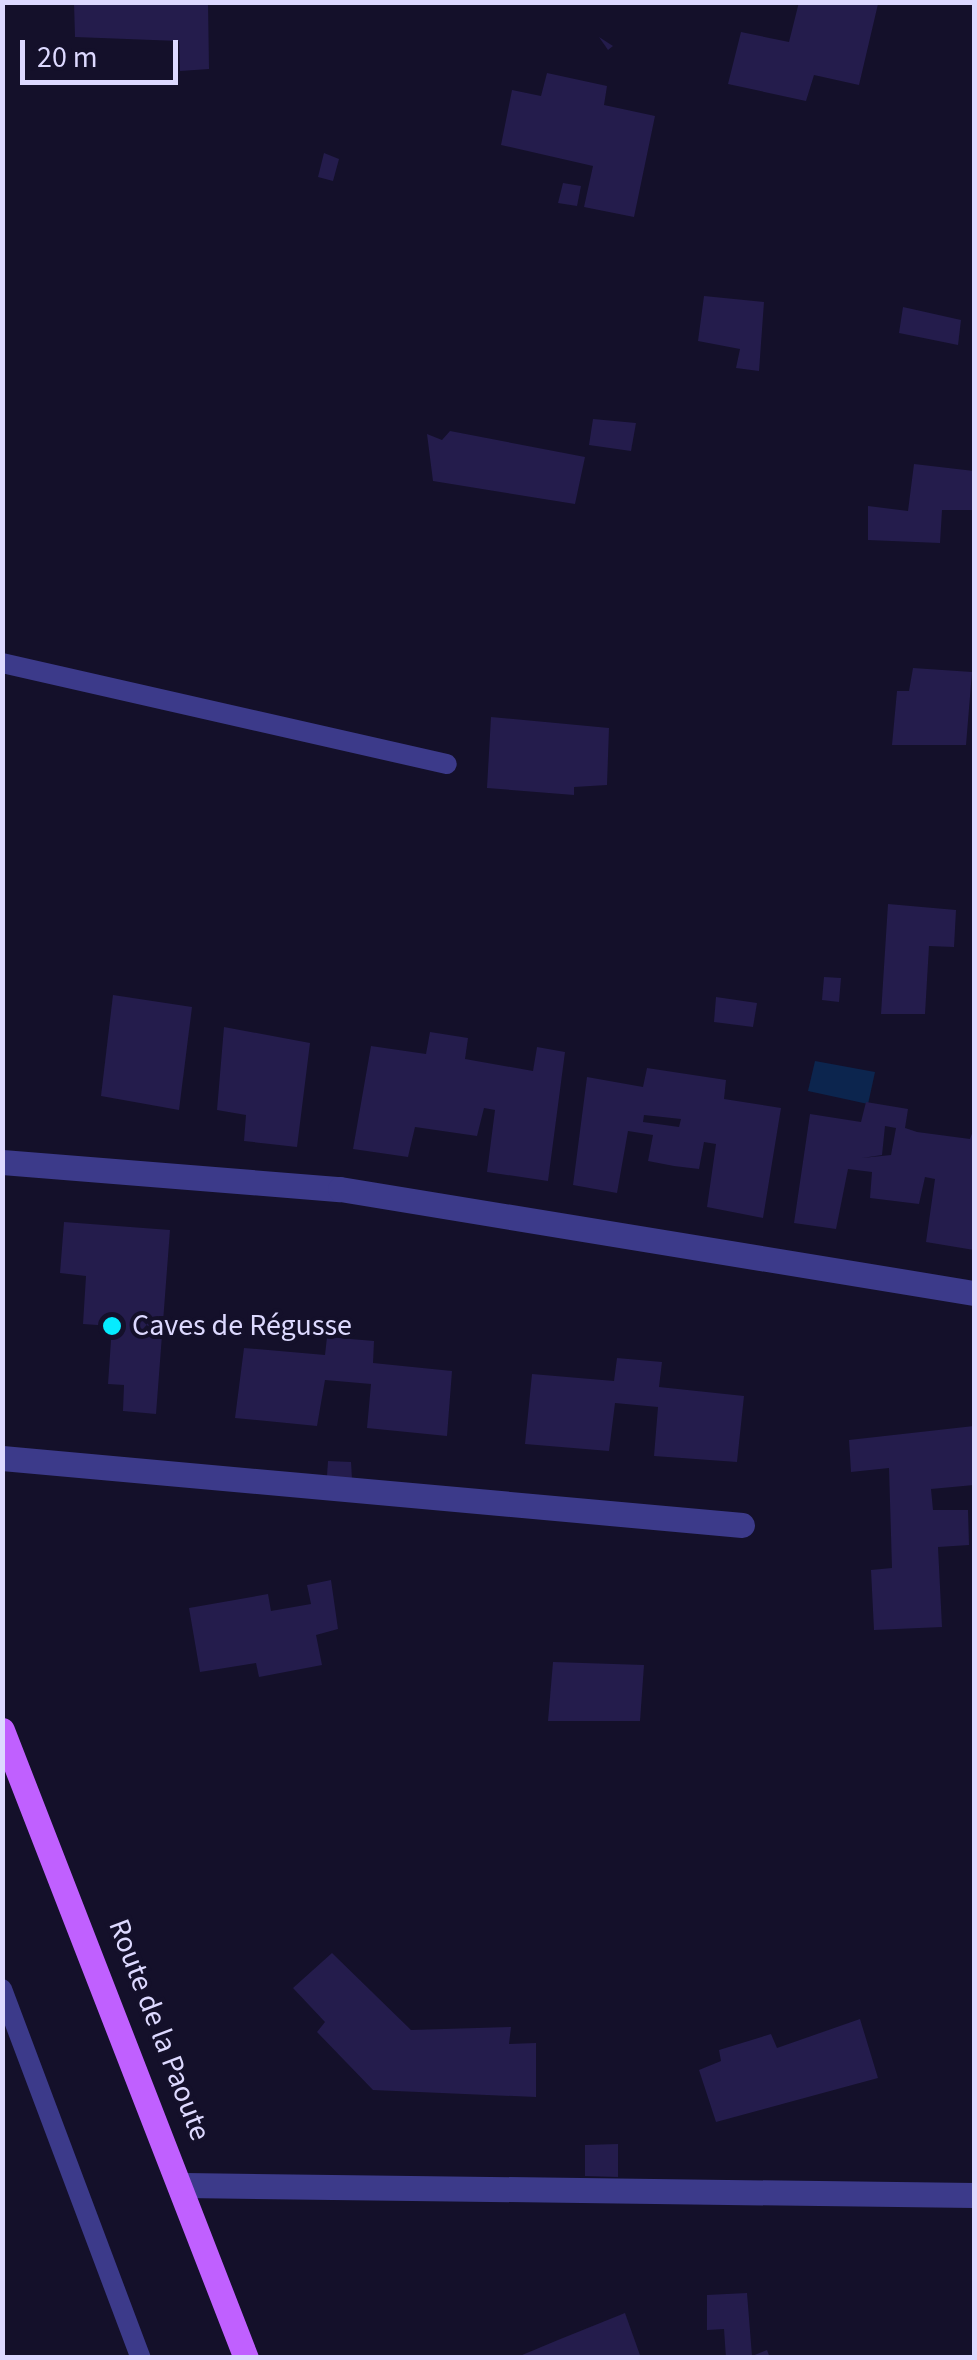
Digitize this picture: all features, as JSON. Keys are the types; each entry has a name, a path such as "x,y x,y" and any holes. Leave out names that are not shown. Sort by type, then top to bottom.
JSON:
{"main road":[{"name":"Route de la Paoute","path":"2,1730 184,2185 246,2358"}],"street":[{"path":"2,1162 340,1189 974,1293"},
{"path":"2,1458 742,1526"},
{"path":"184,2185 974,2194"}],"lane":[{"path":"2,663 447,764"},
{"path":"2,1989 141,2358"}],"water":[{"path":"815,1061 875,1072 868,1104 808,1091"}],"building":[{"path":"74,2 208,2 209,69 180,71 179,41 75,37"},
{"path":"799,2 878,4 859,85 814,75 806,101 728,84 741,32 789,42"},
{"path":"547,73 607,86 604,105 655,116 634,217 584,207 593,166 501,145 512,90 541,96"},
{"path":"324,153 339,159 333,181 318,177"},
{"path":"563,183 581,186 577,206 558,203"},
{"path":"704,296 764,302 759,371 736,368 740,349 698,341"},
{"path":"903,307 961,320 958,345 899,333"},
{"path":"593,419 636,423 631,451 589,445"},
{"path":"450,431 585,457 575,504 433,481 427,434 442,440"},
{"path":"914,464 974,471 974,510 942,510 940,543 868,540 868,506 908,511"},
{"path":"913,668 972,672 966,745 892,745 897,691 909,691"},
{"path":"491,717 609,728 607,785 574,787 574,795 487,788"},
{"path":"888,904 956,910 954,947 929,946 925,1014 881,1014"},
{"path":"824,977 841,978 839,1002 822,1000"},
{"path":"113,995 192,1007 179,1110 101,1096"},
{"path":"716,997 757,1003 753,1027 714,1022"},
{"path":"224,1027 310,1043 297,1147 244,1141 246,1115 217,1110"},
{"path":"430,1032 468,1038 465,1059 533,1071 537,1047 565,1052 548,1181 487,1172 495,1110 484,1108 477,1136 415,1127 408,1157 353,1149 371,1046 426,1054"},
{"path":"647,1068 726,1080 724,1099 781,1108 763,1218 707,1207 716,1144 704,1142 699,1169 674,1166 648,1161 653,1135 628,1131 617,1193 573,1185 587,1077 643,1087","holes":["644,1115 681,1119 679,1127 643,1122"]},
{"path":"866,1102 908,1109 905,1128 917,1132 970,1139 974,1128 974,1250 926,1242 935,1179 925,1177 919,1204 870,1198 872,1172 848,1169 836,1229 794,1223 810,1114 861,1122","holes":["885,1126 896,1128 891,1155 862,1158 882,1155"]},
{"path":"64,1222 170,1230 156,1414 123,1411 124,1385 108,1384 112,1326 83,1324 86,1276 60,1273"},
{"path":"327,1337 374,1341 373,1363 452,1371 447,1436 367,1428 371,1384 325,1380 317,1426 235,1418 244,1348 325,1355"},
{"path":"617,1358 662,1362 659,1387 744,1396 737,1462 654,1456 658,1407 615,1403 609,1451 525,1444 532,1374 614,1381"},
{"path":"974,1426 974,1485 931,1489 933,1510 968,1510 969,1545 938,1547 942,1627 874,1630 871,1570 892,1568 889,1468 851,1472 849,1440"},
{"path":"328,1461 351,1462 352,1479 327,1476"},
{"path":"331,1580 338,1629 316,1635 322,1665 259,1677 256,1663 200,1672 189,1608 268,1594 271,1611 311,1604 307,1585"},
{"path":"553,1662 644,1665 640,1721 548,1721"},
{"path":"332,1953 411,2030 511,2027 509,2044 536,2043 536,2097 373,2090 317,2032 325,2022 293,1988"},
{"path":"860,2019 878,2078 716,2122 699,2070 721,2061 719,2050 771,2034 777,2048"},
{"path":"618,2144 618,2177 585,2176 585,2145"},
{"path":"747,2293 752,2356 767,2350 770,2358 726,2358 724,2329 707,2330 707,2295"},
{"path":"625,2313 641,2358 515,2358 558,2340"}],"place":[{"name":"Caves de Régusse","path":"112,1326"}]}
